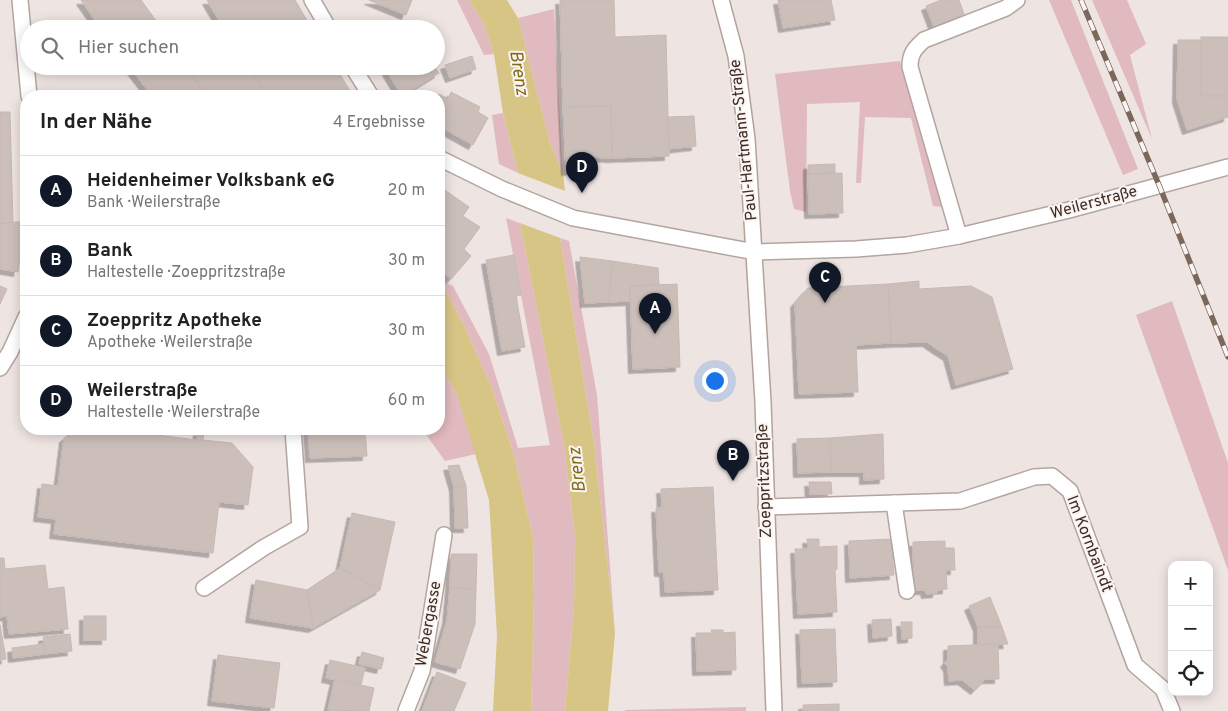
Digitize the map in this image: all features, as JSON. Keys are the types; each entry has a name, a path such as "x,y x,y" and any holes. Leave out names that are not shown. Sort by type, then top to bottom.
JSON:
{"street":[{"path":"20,0 22,20"},
{"path":"312,0 324,20"},
{"name":"Paul-Hartmann-Straße","path":"721,0 737,65 747,139 755,252"},
{"path":"959,236 910,67 910,57 915,48 924,40 1006,8 1016,0"},
{"path":"27,75 28,90"},
{"path":"358,75 367,90"},
{"name":"Weilerstraße","path":"445,161 502,189 573,218 755,252 856,249 907,245 959,236 1069,210 1228,167"},
{"name":"Zoeppritzstraße","path":"755,252 763,402 774,711"},
{"path":"0,368 20,331"},
{"path":"204,588 263,548 300,527 293,435"},
{"name":"Im Kornbaindt","path":"766,507 960,501 1034,477 1052,476 1070,491 1135,665 1163,689 1172,711"},
{"path":"894,503 907,591"},
{"name":"Webergasse","path":"406,711 422,671 444,535"}],"shaded area":[{"path":"457,0 469,0 483,22 494,54 484,55"},
{"path":"1049,0 1071,0 1138,169 1123,175"},
{"path":"1092,0 1127,0 1146,44 1130,55 1152,139"},
{"path":"554,9 563,174 550,143 518,18"},
{"path":"900,61 942,207 933,206 911,118 865,117 861,183 856,183 860,102 807,104 806,212 794,209 775,74"},
{"path":"503,113 518,173 499,164 492,115"},
{"path":"506,218 520,223 564,445 575,536 574,608 565,711 531,711 534,599 533,537 513,452 493,391 466,330 445,289 445,283 453,286 489,354 518,448 550,445"},
{"path":"560,238 569,241 597,395 615,633 594,443"},
{"path":"1172,301 1228,463 1228,570 1136,315"},
{"path":"445,373 457,395 476,454 445,461 426,435 445,435"},
{"path":"746,707 746,711 625,711 625,710"}],"water":[{"name":"Brenz","path":"469,0 507,0 518,18 550,143 563,174 565,191 518,173 503,113 494,54 483,22"},
{"name":"Brenz","path":"520,223 560,238 594,443 615,633 608,711 565,711 574,608 575,536 564,445"},
{"path":"445,289 493,391 513,452 533,537 534,599 531,711 493,711 497,636 489,500 457,395 445,373"}],"building":[{"path":"81,0 141,0 155,20 95,20"},
{"path":"207,0 295,0 307,20 219,20"},
{"path":"369,0 412,0 406,15"},
{"path":"560,0 614,0 615,37 666,35 669,156 612,158 611,106 563,107"},
{"path":"778,0 831,0 835,20 783,28"},
{"path":"941,0 959,0 964,14 934,27 926,6"},
{"path":"1201,37 1228,37 1228,96 1201,96"},
{"path":"1178,40 1201,40 1201,96 1228,96 1228,117 1187,130 1177,99"},
{"path":"472,56 476,69 450,78 445,65"},
{"path":"136,75 193,75 202,90 147,90"},
{"path":"193,75 254,75 263,90 202,90"},
{"path":"254,75 340,75 349,90 263,90"},
{"path":"396,75 436,75 412,90 398,90 391,78"},
{"path":"451,92 480,107 478,112 488,118 473,145 445,129 445,97 448,99"},
{"path":"611,106 612,158 585,157 586,170 566,171 563,107"},
{"path":"0,112 10,112 13,223 0,224"},
{"path":"694,116 696,146 669,149 668,117"},
{"path":"835,164 835,173 808,174 808,165"},
{"path":"842,173 843,213 809,214 808,174"},
{"path":"445,190 469,207 463,216 480,227 464,249 471,256 451,279 445,274"},
{"path":"20,222 18,272 0,269 0,224"},
{"path":"514,255 521,295 516,296 525,347 502,351 486,260"},
{"path":"580,257 612,261 609,302 585,303"},
{"path":"612,261 658,268 659,285 630,286 630,301 609,302"},
{"path":"919,281 919,289 971,286 992,297 1013,369 956,385 948,356 927,342 891,343 888,284"},
{"path":"677,284 680,367 633,369 630,286"},
{"path":"888,284 891,343 856,345 858,392 799,394 795,303 808,288"},
{"path":"0,286 7,289 0,304"},
{"path":"883,434 884,479 864,480 864,472 831,472 830,438"},
{"path":"68,435 157,435 197,440 198,435 204,435 203,440 232,443 253,467 248,505 219,502 213,553 54,534 56,519 38,517 42,484 58,486 64,438"},
{"path":"308,435 365,435 367,456 310,458"},
{"path":"830,438 831,472 798,473 797,439"},
{"path":"459,465 466,486 454,487 448,466"},
{"path":"809,482 831,482 832,494 810,494"},
{"path":"466,486 468,528 455,528 454,487"},
{"path":"713,487 718,590 665,592 664,572 659,572 656,508 662,508 661,489"},
{"path":"352,513 395,522 380,590 340,568"},
{"path":"807,539 819,539 819,547 837,546 837,569 835,571 837,612 798,614 795,549 808,549"},
{"path":"891,539 894,575 850,578 849,541"},
{"path":"945,541 945,548 954,548 955,570 946,570 947,589 937,590 937,593 926,594 925,590 914,590 913,542"},
{"path":"451,554 477,554 476,589 450,588"},
{"path":"0,558 4,558 5,569 45,565 48,589 64,587 68,629 9,634 7,616 0,617"},
{"path":"340,568 380,590 313,628 307,590"},
{"path":"256,580 307,590 313,628 250,618"},
{"path":"450,588 476,589 475,624 460,669 435,662 447,620"},
{"path":"990,597 1002,627 978,627 969,606"},
{"path":"84,616 106,616 106,640 84,640"},
{"path":"891,619 892,636 873,638 872,620"},
{"path":"901,622 912,622 912,638 902,639"},
{"path":"0,625 6,659 0,660"},
{"path":"978,627 1002,627 1008,644 978,645"},
{"path":"835,629 837,682 802,683 800,630"},
{"path":"711,630 723,630 723,633 735,632 736,670 697,671 696,633 712,633"},
{"path":"70,634 72,651 45,654 43,637"},
{"path":"44,644 45,654 13,658 12,648"},
{"path":"998,644 999,679 986,679 975,690 962,680 949,681 948,667 945,663 948,659 948,646"},
{"path":"362,652 384,658 381,669 359,664"},
{"path":"218,655 280,663 274,708 212,701"},
{"path":"330,660 365,668 361,685 326,678"},
{"path":"437,672 466,683 454,711 422,711"},
{"path":"335,679 374,688 369,711 328,710"},
{"path":"839,704 839,711 803,711 803,705"}],"railway":[{"path":"1081,0 1159,185 1228,357"}],"place":[{"name":"Weilerstraße","path":"582,193"},
{"name":"Zoeppritz Apotheke","path":"825,303"},
{"name":"Heidenheimer Volksbank eG","path":"655,334"},
{"name":"Bank","path":"733,481"}]}
